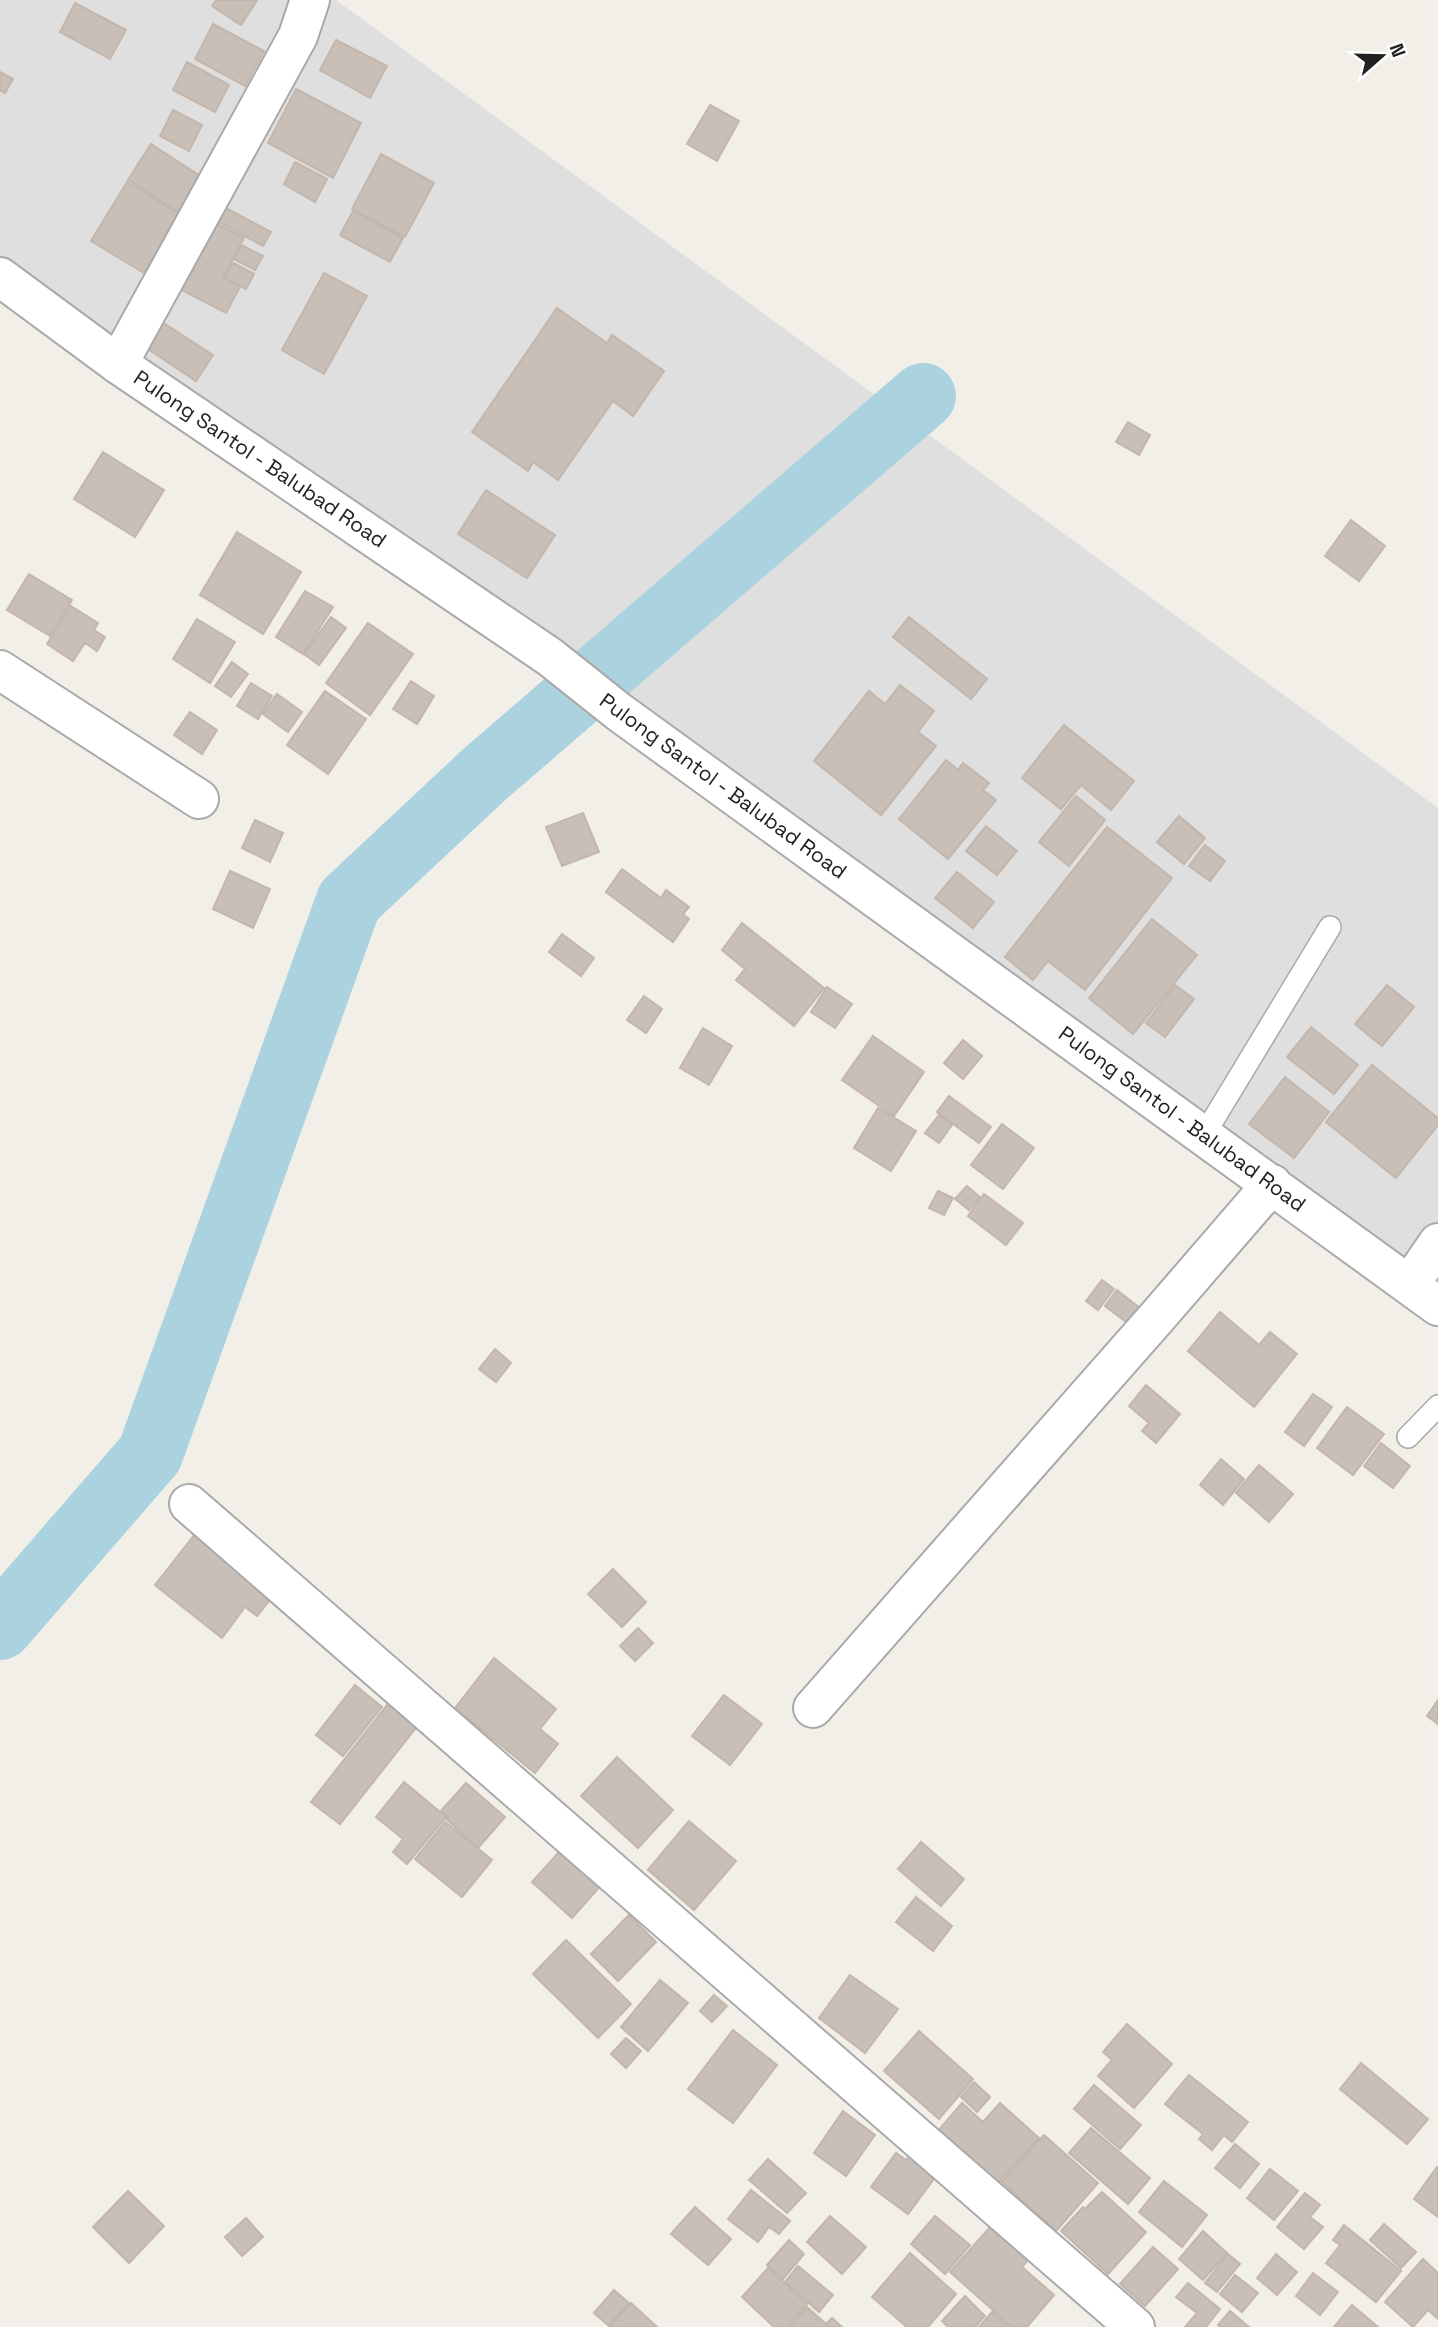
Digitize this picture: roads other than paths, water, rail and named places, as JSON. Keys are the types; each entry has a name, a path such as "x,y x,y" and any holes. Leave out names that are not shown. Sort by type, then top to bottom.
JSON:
{"street":[{"path":"118,363 298,36 310,0"},
{"name":"Pulong Santol - Balubad Road","path":"2,281 550,657 619,712 1424,1295"},
{"path":"0,670 199,799"},
{"path":"813,1708 1272,1184"},
{"path":"1424,1295 1438,1244"},
{"path":"189,1504 1135,2327"}],"lane":[{"path":"1204,1135 1330,927"},
{"path":"1408,1437 1438,1406"}],"waterway":[{"path":"0,1627 150,1454 349,901 486,773 923,396"}]}
